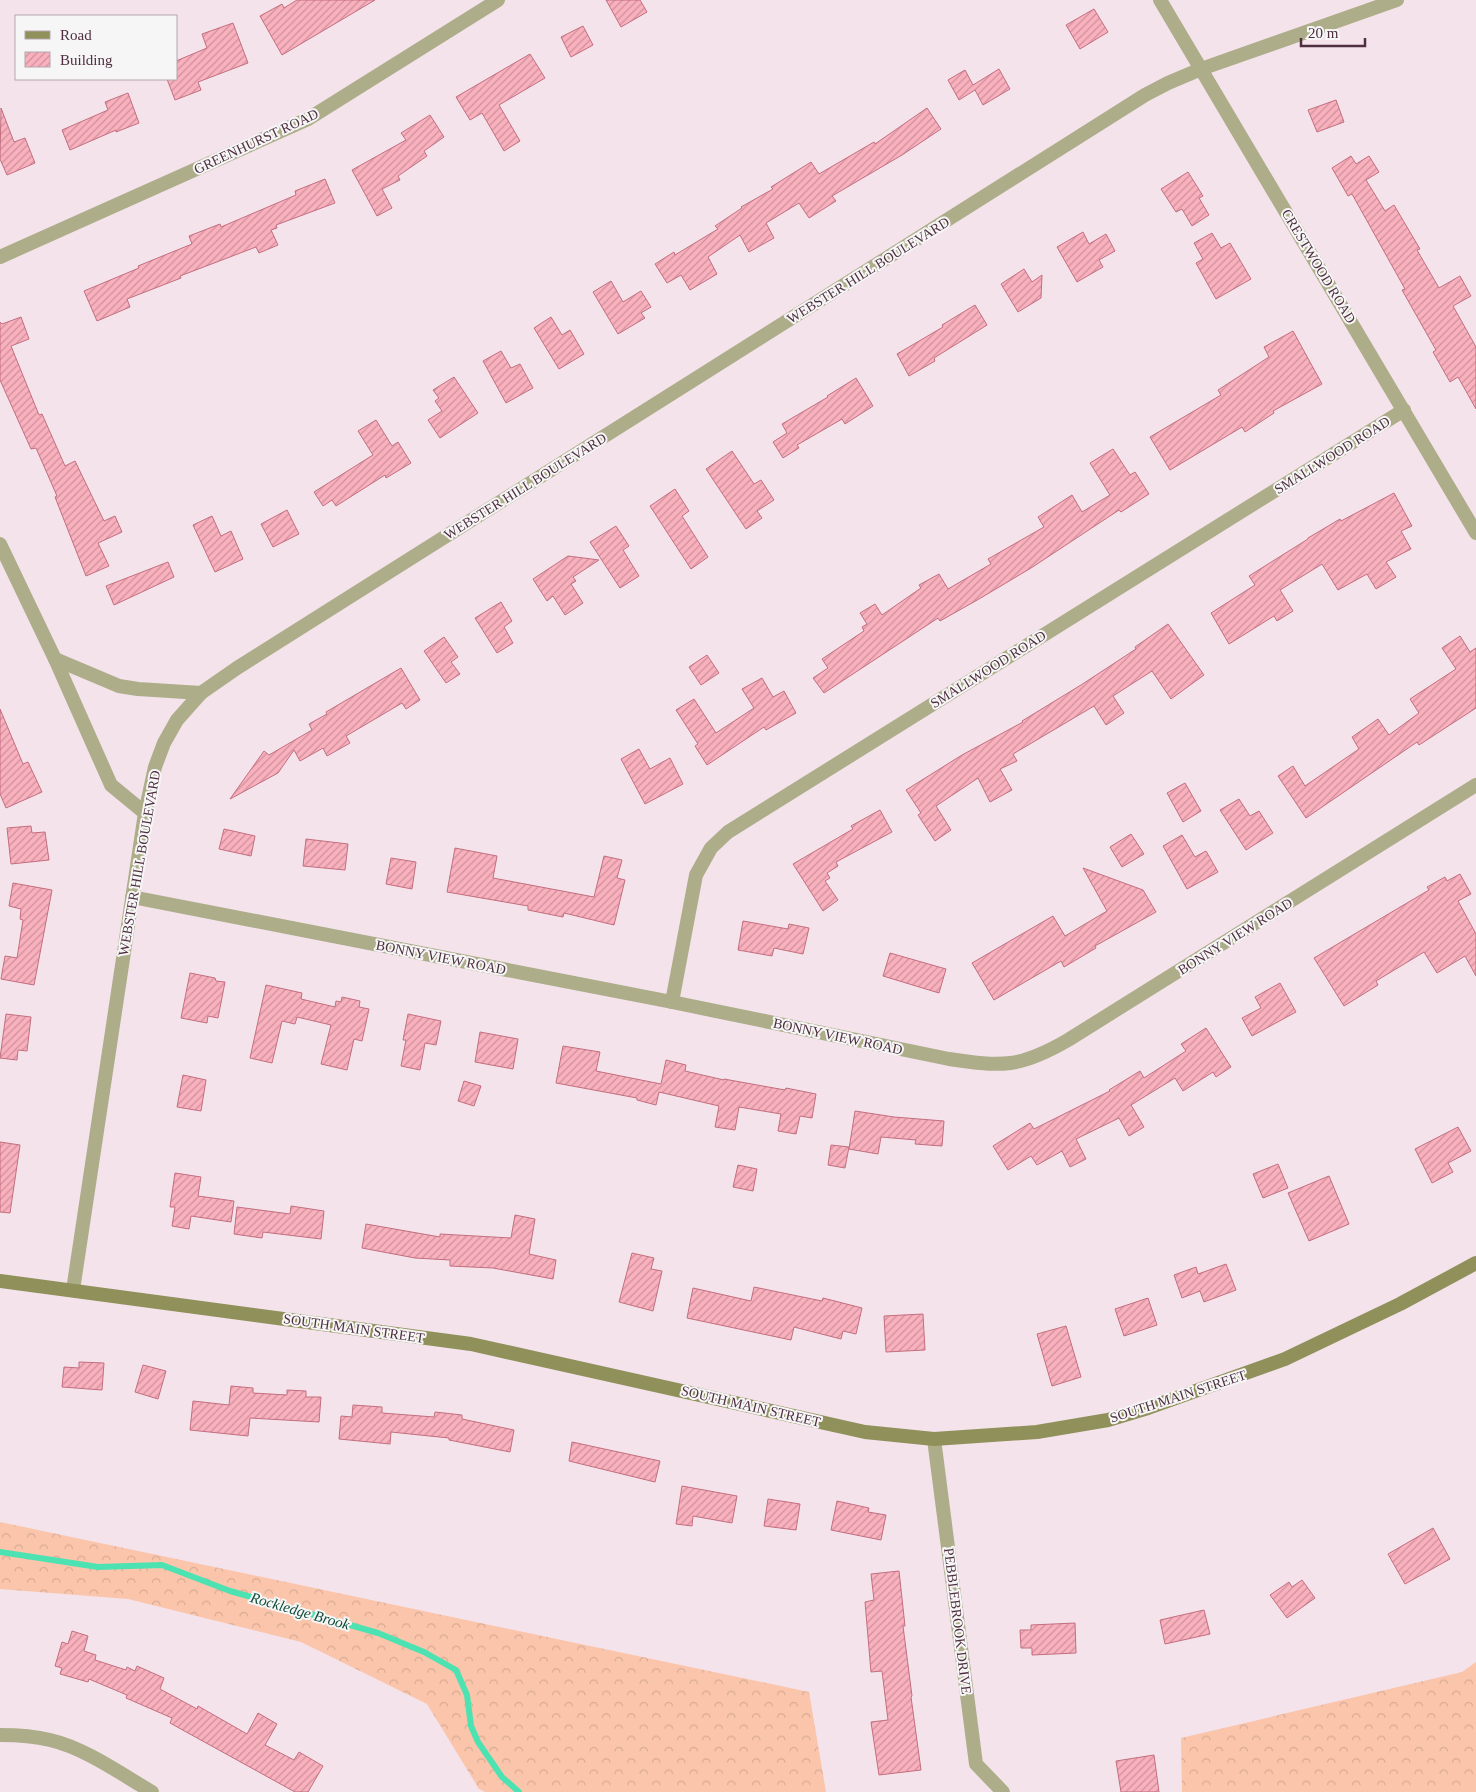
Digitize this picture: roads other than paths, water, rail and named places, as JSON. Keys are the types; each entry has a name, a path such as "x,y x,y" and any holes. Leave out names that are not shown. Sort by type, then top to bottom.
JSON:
{"main road":[{"name":"SOUTH MAIN STREET","path":"0,1281 471,1344 865,1432 934,1439 1037,1432 1108,1420 1148,1408 1285,1359 1400,1304 1476,1263"}],"street":[{"name":"GREENHURST ROAD","path":"0,257 308,119 498,0"},
{"name":"CRESTWOOD ROAD","path":"1160,0 1476,533"},
{"name":"WEBSTER HILL BOULEVARD","path":"74,1290 132,897 154,767 164,743 178,720 200,693 1145,95 1201,69 1397,0"},
{"name":"SMALLWOOD ROAD","path":"672,1002 696,875 711,848 728,832 1404,410"},
{"path":"0,544 55,659 111,785 145,813"},
{"path":"55,659 119,686 200,693"},
{"name":"BONNY VIEW ROAD","path":"132,897 672,1002 949,1059 986,1065 1002,1065 1042,1054 1068,1040 1476,785"},
{"name":"PEBBLEBROOK DRIVE","path":"934,1439 976,1764 1003,1792"},
{"path":"0,1735 26,1736 50,1740 77,1749 152,1792"}],"waterway":[{"name":"Rockledge Brook","path":"0,1552 98,1567 162,1565 230,1591 378,1633 424,1652 456,1670 467,1695 471,1726 478,1742 502,1777 519,1792"}]}
